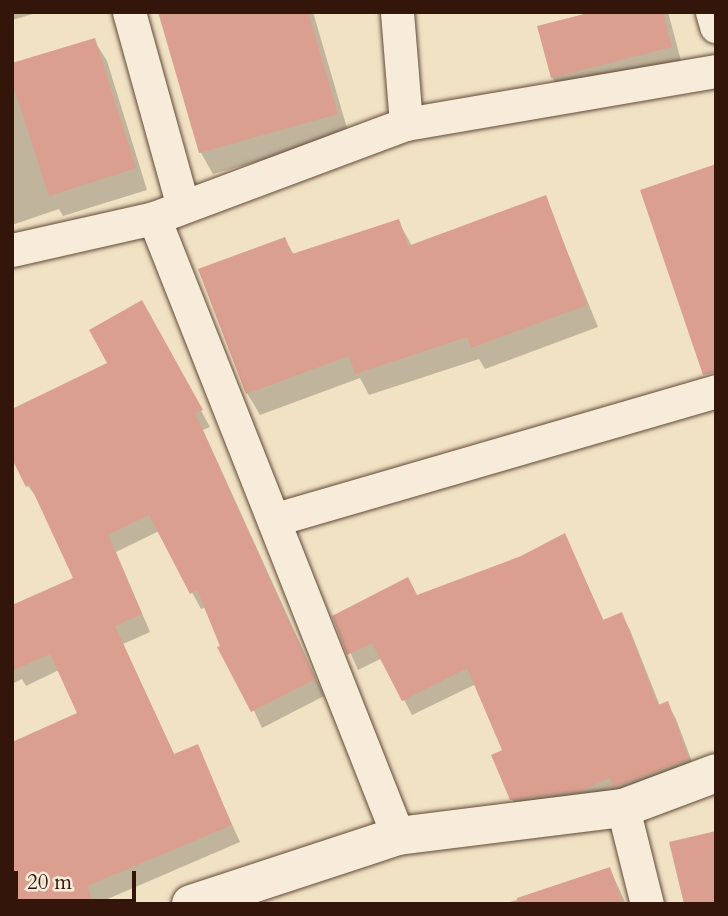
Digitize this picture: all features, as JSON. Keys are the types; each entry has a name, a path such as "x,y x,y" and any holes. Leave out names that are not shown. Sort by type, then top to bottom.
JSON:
{"street":[{"path":"130,12 169,213 276,519 398,836"},
{"path":"397,12 407,124"},
{"path":"712,12 716,26"},
{"path":"12,250 169,213 407,124 716,71"},
{"path":"276,519 716,391"},
{"path":"191,904 398,836 623,808 716,773"},
{"path":"623,808 647,904"}],"building":[{"path":"158,12 308,12 338,114 199,153"},
{"path":"592,12 663,12 672,47 551,78 537,26"},
{"path":"95,38 136,168 49,196 12,82 12,63"},
{"path":"716,164 716,372 703,375 640,190"},
{"path":"546,195 587,305 471,348 467,337 355,374 349,356 246,394 198,269 285,237 292,254 399,219 408,246"},
{"path":"142,300 203,410 195,413 315,679 251,712 217,647 220,646 197,590 190,594 149,515 108,535 142,614 115,626 174,754 198,744 232,825 87,886 94,904 12,904 12,742 77,713 50,654 12,671 12,605 73,578 30,485 26,487 12,459 12,409 107,363 89,330"},
{"path":"565,533 603,620 622,612 658,705 668,701 689,759 613,787 610,778 580,791 510,800 491,755 502,750 467,668 402,701 372,643 347,655 332,616 408,577 417,595 521,556"},
{"path":"716,831 716,904 684,904 669,842"},
{"path":"610,867 623,904 518,904 517,898"}]}
